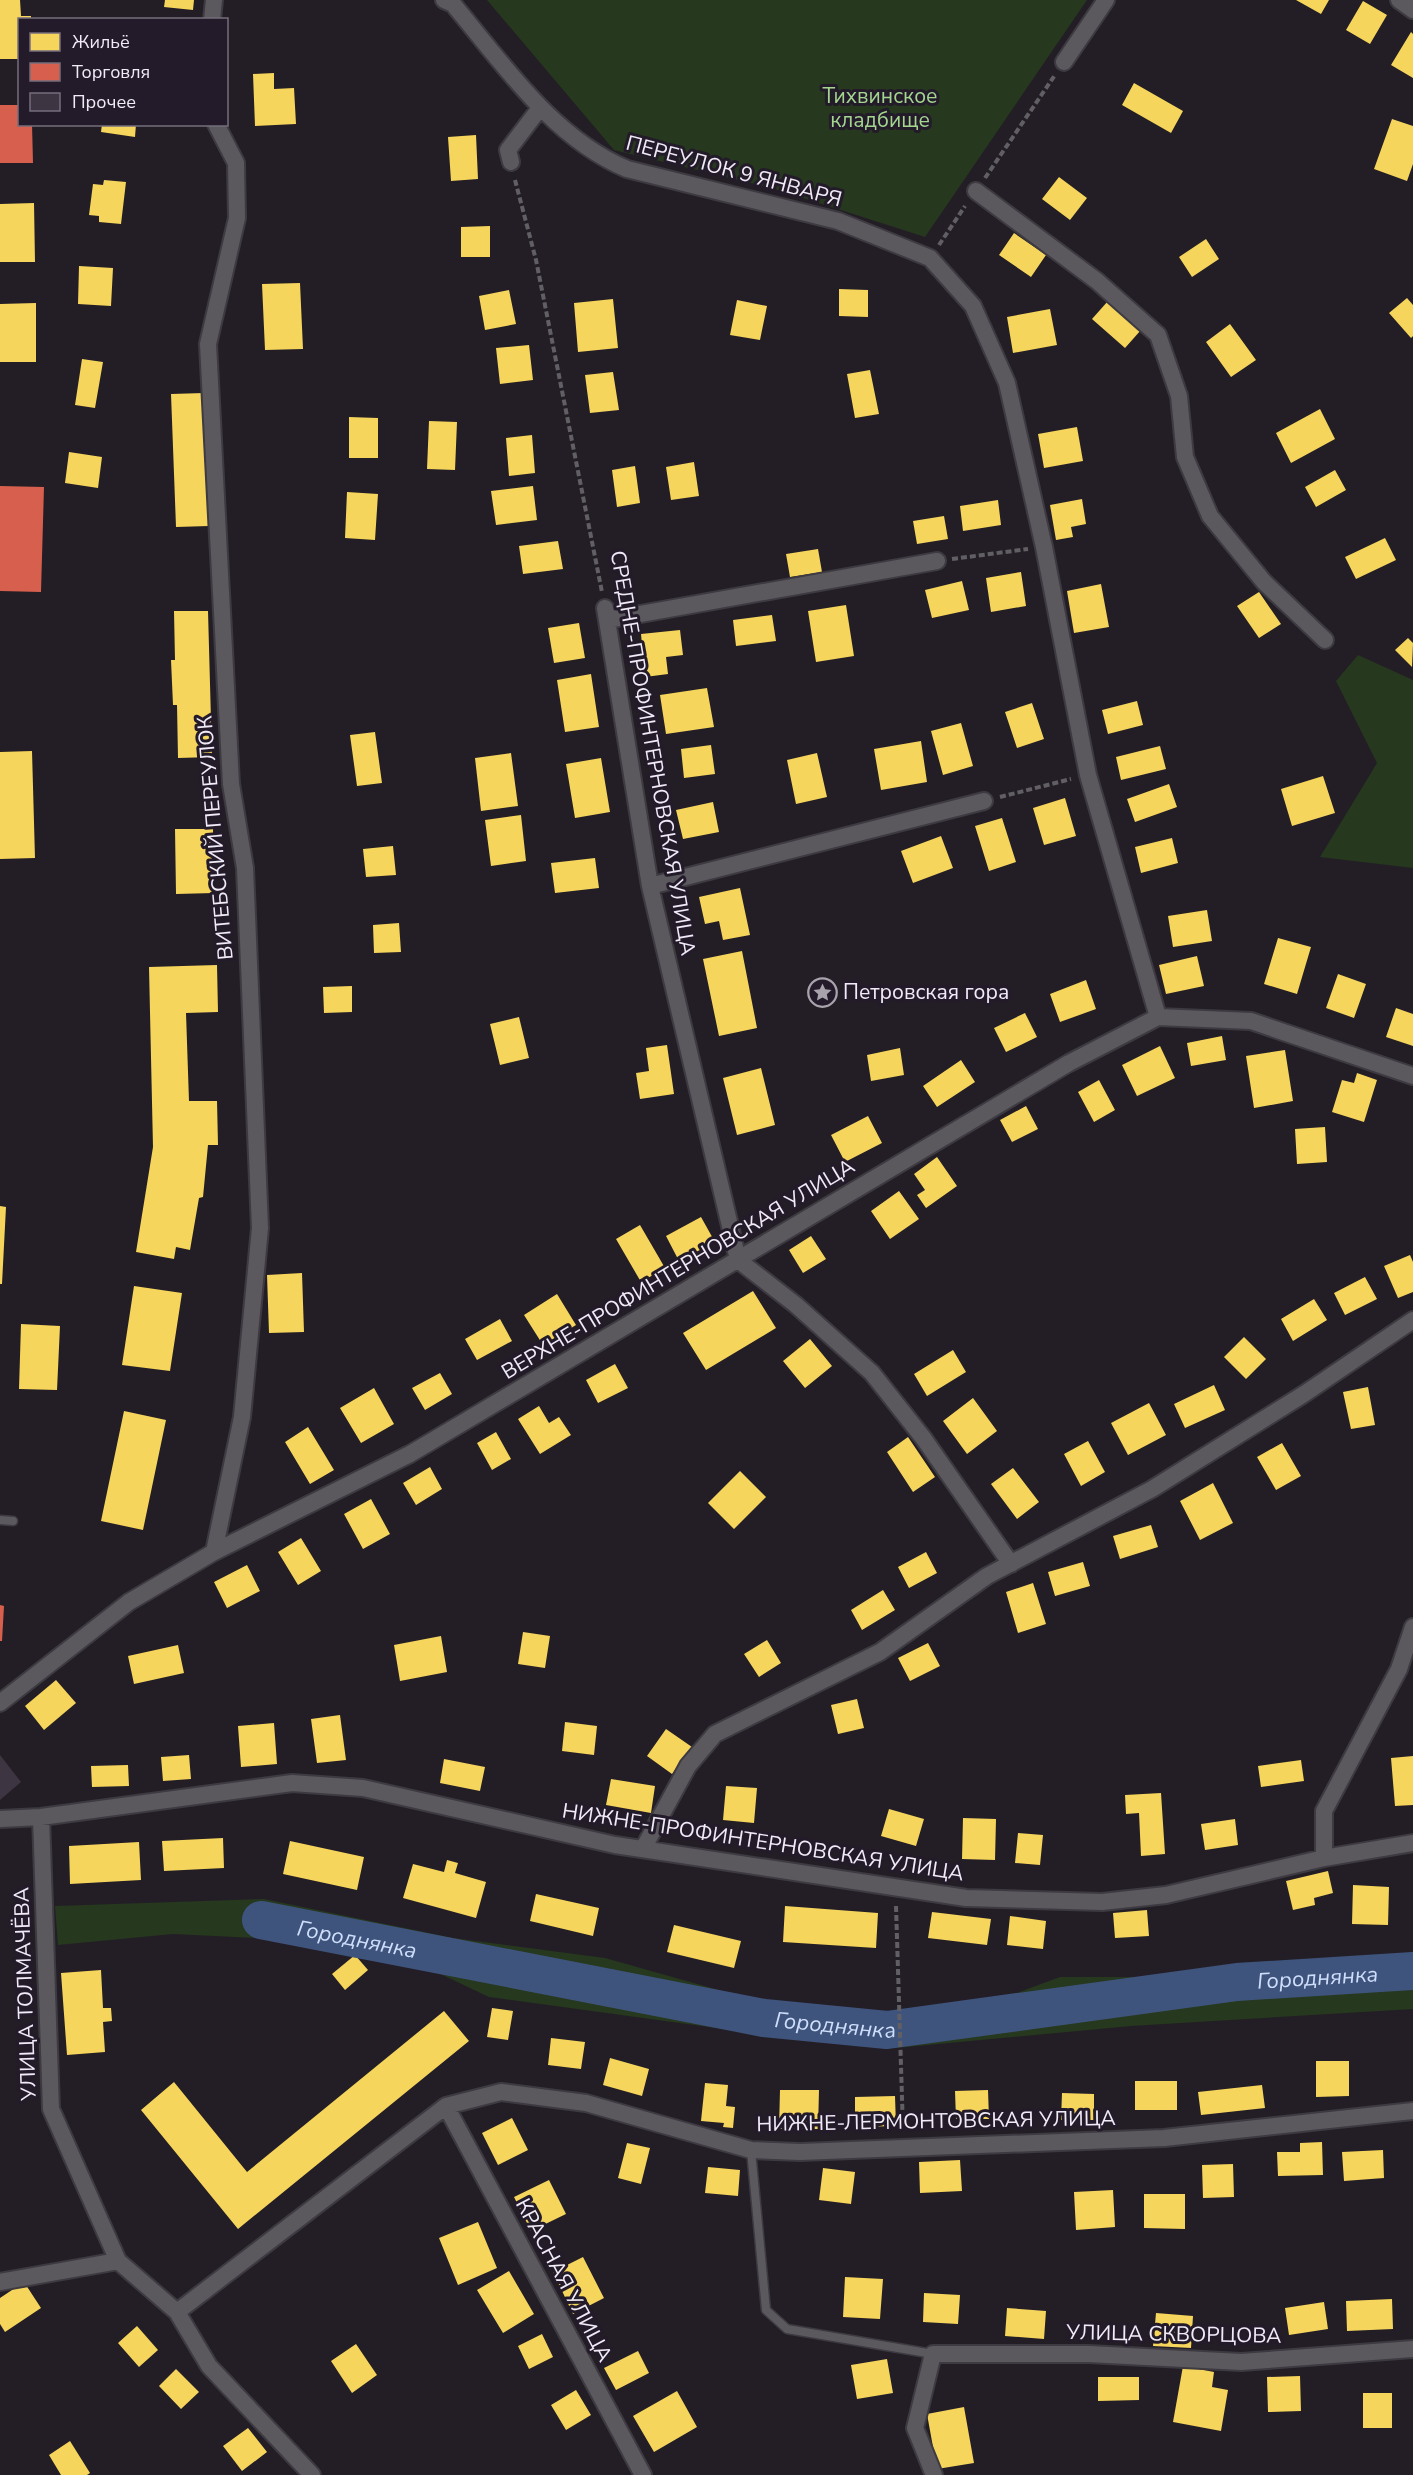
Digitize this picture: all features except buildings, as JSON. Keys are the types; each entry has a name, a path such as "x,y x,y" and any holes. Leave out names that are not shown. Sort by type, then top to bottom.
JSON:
{"street":[{"path":"212,18 214,0"},
{"name":"ПЕРЕУЛОК 9 ЯНВАРЯ","path":"444,0 453,4 540,108 599,157 627,170 838,221 930,258"},
{"path":"1064,62 1106,0"},
{"path":"1399,0 1413,10"},
{"path":"511,162 508,150 540,108"},
{"name":"ВИТЕБСКИЙ ПЕРЕУЛОК","path":"214,1552 242,1417 260,1228 244,868 231,783 208,344 237,218 236,163 217,126"},
{"path":"976,191 1097,281 1158,335 1179,396 1185,457 1210,516 1264,582 1325,640"},
{"path":"930,258 973,306 1007,384 1044,547 1088,775 1158,1017"},
{"path":"606,614 937,561"},
{"name":"СРЕДНЕ-ПРОФИНТЕРНОВСКАЯ УЛИЦА","path":"606,614 650,886 738,1260"},
{"path":"650,886 984,801"},
{"name":"ВЕРХНЕ-ПРОФИНТЕРНОВСКАЯ УЛИЦА","path":"0,1703 129,1602 214,1552 410,1454 1069,1063 1158,1017 1251,1021 1413,1076"},
{"path":"738,1260 796,1305 872,1372 924,1439 1011,1564"},
{"path":"643,1849 688,1766 715,1734 880,1652 987,1576 1152,1489 1304,1394 1413,1320"},
{"path":"1324,1858 1324,1811 1399,1669 1413,1628"},
{"name":"НИЖНЕ-ПРОФИНТЕРНОВСКАЯ УЛИЦА","path":"0,1819 41,1817 291,1783 363,1788 643,1849 966,1898 1102,1902 1166,1894 1324,1858 1413,1843"},
{"name":"УЛИЦА ТОЛМАЧЁВА","path":"41,1817 51,2109 118,2261 177,2312 209,2366 312,2475"},
{"name":"НИЖНЕ-ЛЕРМОНТОВСКАЯ УЛИЦА","path":"177,2312 446,2106 501,2092 586,2103 751,2150 800,2152 1164,2138 1413,2111"},
{"name":"КРАСНАЯ УЛИЦА","path":"446,2106 643,2475"},
{"path":"0,2282 118,2261"},
{"name":"УЛИЦА СКВОРЦОВА","path":"933,2354 1089,2354 1241,2362 1413,2349"},
{"path":"933,2354 915,2427 934,2475"}],"lane":[{"path":"0,1520 14,1521"},
{"path":"751,2150 766,2310 787,2329 933,2354"}],"path":[{"path":"930,258 1064,62"},
{"name":"СРЕДНЕ-ПРОФИНТЕРНОВСКАЯ УЛИЦА","path":"511,162 536,260 606,614"},
{"path":"937,561 1044,547"},
{"path":"984,801 1088,775"},
{"path":"896,1887 904,2148"}],"green space":[{"name":"Тихвинское кладбище","path":"487,0 1087,0 925,237 775,189 614,150"},
{"path":"1358,655 1413,680 1413,868 1320,857 1377,763 1336,681"},
{"path":"264,1899 453,1938 605,1958 804,2014 968,2011 1060,1977 1171,1977 1413,1966 1413,2009 1131,2026 896,2048 738,2031 489,1997 413,1961 300,1940 173,1934 58,1945 55,1906"}],"waterway":[{"name":"Городнянка","path":"261,1920 764,2018 887,2030 1237,1982 1413,1971"}],"place":[{"name":"Петровская гора","path":"822,992"}]}
